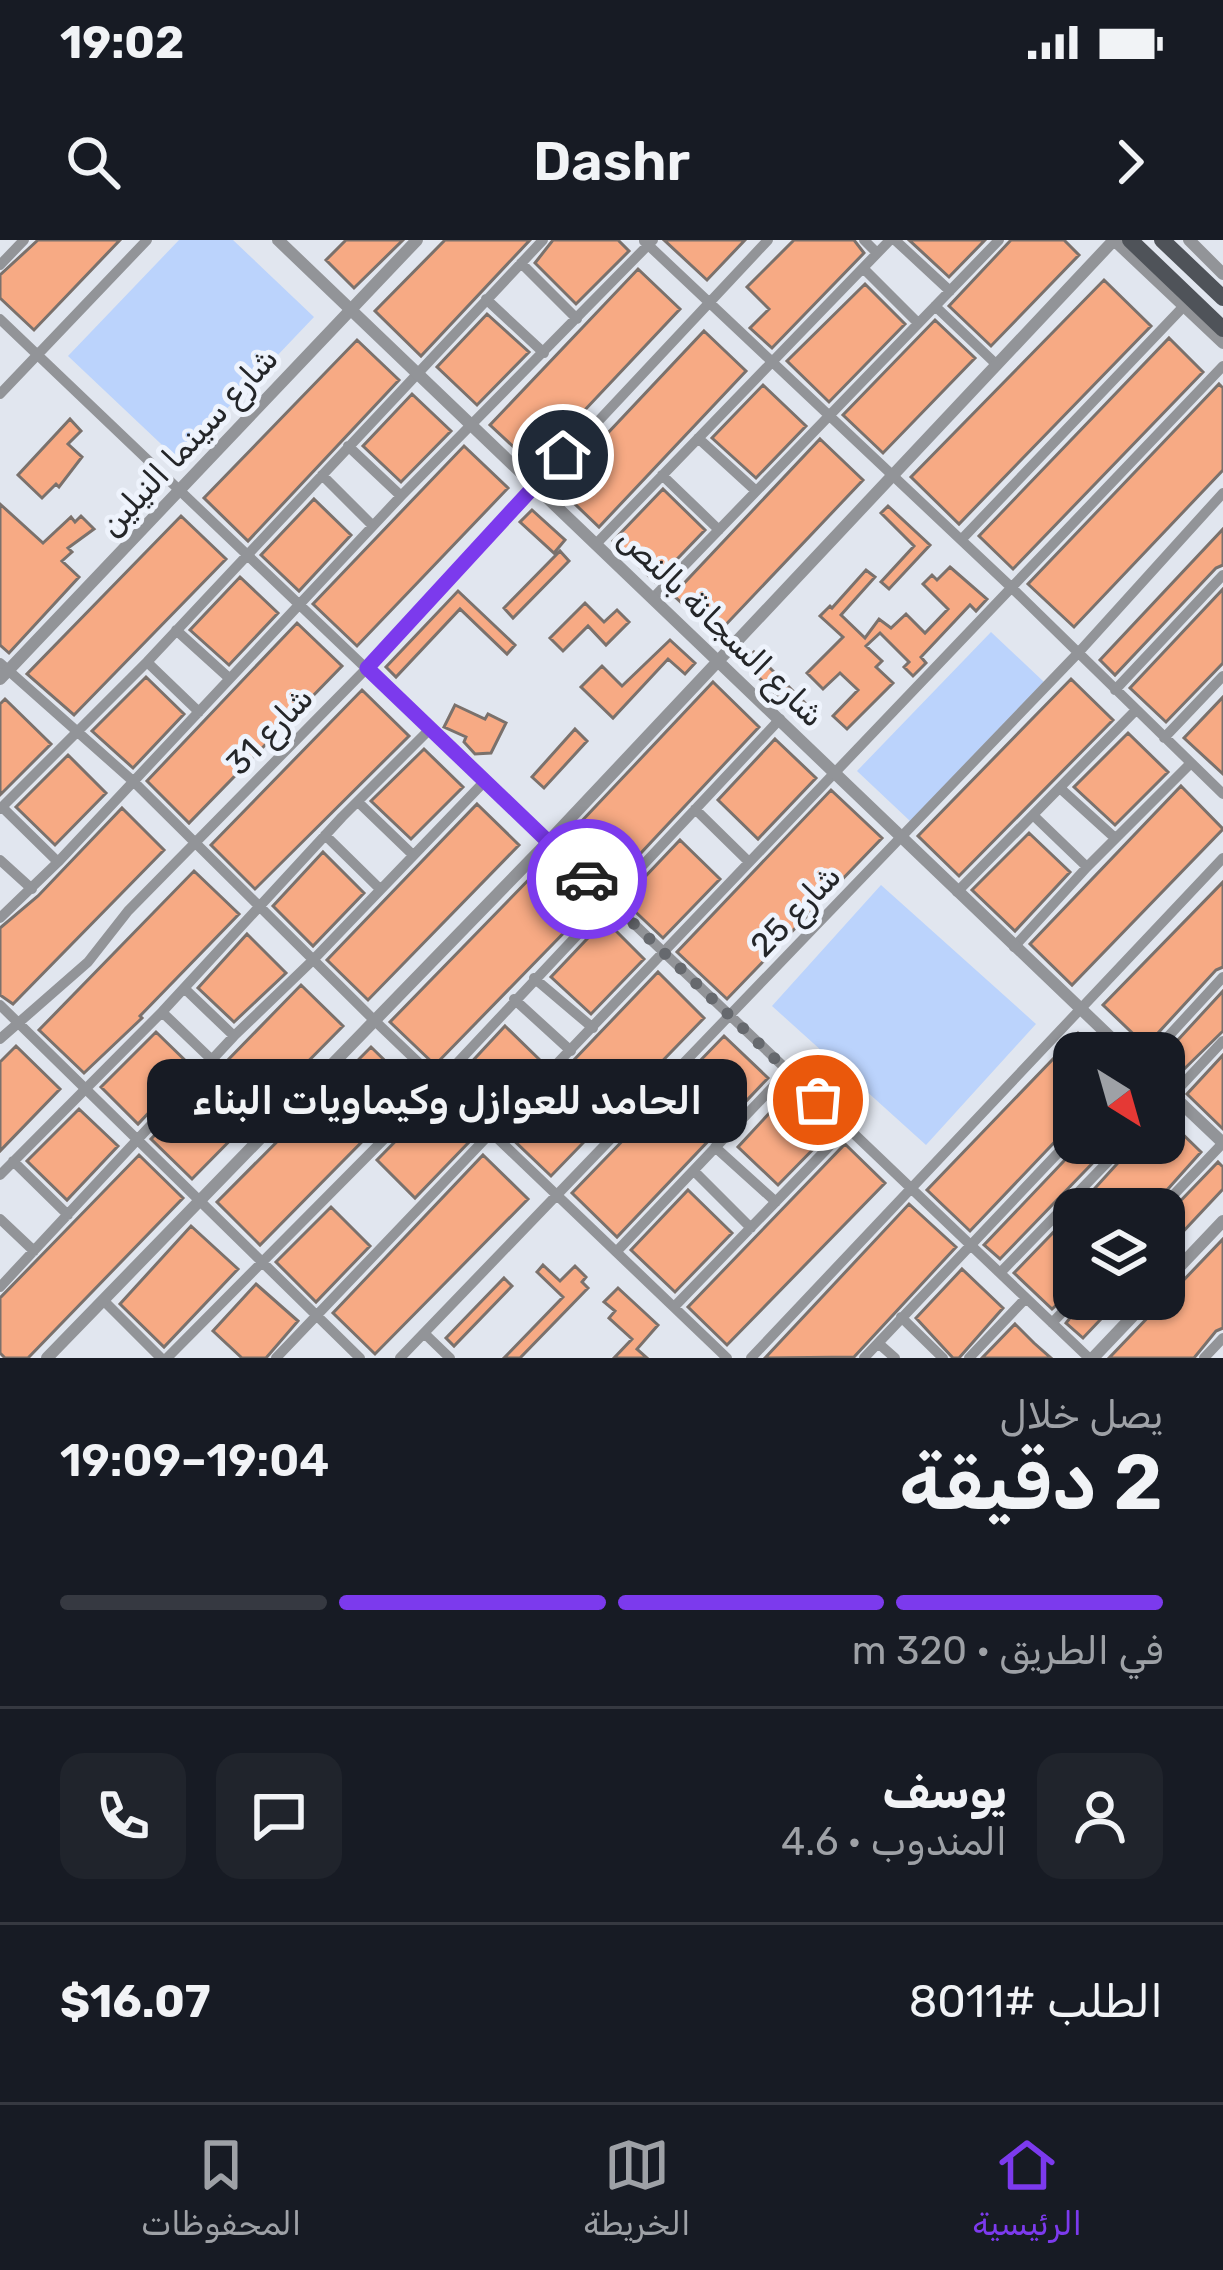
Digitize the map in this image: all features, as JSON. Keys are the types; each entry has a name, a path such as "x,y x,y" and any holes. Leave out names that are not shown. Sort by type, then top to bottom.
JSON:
{"main road":[{"path":"1131,240 1223,328"},
{"path":"1162,240 1223,298"}],"street":[{"path":"0,265 23,240"},
{"path":"0,394 147,240"},
{"name":"شارع السجانة بالنص","path":"278,240 1106,1032"},
{"name":"شارع سينما النيلين","path":"3,671 417,240"},
{"path":"58,862 1,808 146,662 543,240"},
{"name":"شارع 31","path":"0,1039 88,962 128,911 367,668 768,240"},
{"path":"864,240 877,253"},
{"path":"596,544 892,240 950,291"},
{"path":"653,598 999,240"},
{"path":"47,1358 548,842 1114,240 1223,344"},
{"path":"1189,240 1223,274"},
{"path":"0,918 648,242 1221,788"},
{"path":"521,262 578,319"},
{"path":"863,268 918,323"},
{"path":"487,298 544,353"},
{"path":"961,540 1184,306"},
{"path":"935,307 996,364"},
{"path":"0,319 1091,1358 1128,1320"},
{"path":"276,1358 1223,365"},
{"path":"698,438 757,491"},
{"path":"348,446 401,496"},
{"path":"322,475 373,526"},
{"path":"662,476 719,530"},
{"name":"شارع 25","path":"400,1358 904,836 1223,493"},
{"path":"1115,690 1223,575"},
{"path":"176,630 229,678"},
{"path":"146,662 199,712"},
{"path":"3,671 134,782 375,1022 727,1358"},
{"path":"1164,738 1223,676"},
{"path":"957,892 1136,710"},
{"path":"104,1301 164,1358 264,1264 439,1083 780,718"},
{"path":"0,1175 430,730"},
{"path":"1014,947 1191,763"},
{"path":"0,1287 211,1059 484,782"},
{"path":"1061,789 1115,838"},
{"path":"358,802 412,855"},
{"path":"694,809 749,862"},
{"path":"1034,816 1087,866"},
{"path":"326,835 379,888"},
{"path":"751,1358 1223,858"},
{"path":"0,860 32,889"},
{"path":"1172,1032 1223,977"},
{"path":"534,978 593,1028"},
{"path":"184,988 234,1036"},
{"path":"514,999 571,1052"},
{"path":"0,1005 360,1358"},
{"path":"162,1012 211,1059"},
{"path":"1185,1078 1223,1041"},
{"path":"617,1251 788,1071"},
{"path":"1180,1188 1223,1143 1185,1110"},
{"path":"674,1307 848,1128"},
{"path":"715,1148 776,1202"},
{"path":"864,1358 1053,1158"},
{"path":"13,1161 68,1214"},
{"path":"1000,1273 1106,1164"},
{"path":"694,1171 751,1228"},
{"path":"0,1219 34,1251"},
{"path":"1185,1261 1223,1221"},
{"path":"969,1358 1026,1298"},
{"path":"901,1317 943,1358"},
{"path":"1052,1323 1055,1320"},
{"path":"424,1334 450,1358"},
{"path":"1204,1358 1223,1339"},
{"path":"878,1343 895,1358"}],"shaded area":[{"path":"179,240 233,240 314,317 178,460 68,356"},
{"path":"991,632 1044,682 910,821 857,771"},
{"path":"881,885 1036,1024 926,1145 772,1006"}],"building":[{"path":"38,240 120,240 34,330 0,298 0,275"},
{"path":"346,240 403,240 354,288 326,260"},
{"path":"445,240 530,240 421,356 375,311"},
{"path":"553,240 618,240 629,251 576,304 535,263"},
{"path":"664,240 745,240 707,280"},
{"path":"794,240 854,240 864,253 772,348 750,328 769,309 747,287"},
{"path":"909,240 985,240 949,277"},
{"path":"1011,240 1064,240 1079,255 991,346 949,306"},
{"path":"638,269 680,309 533,465 490,425"},
{"path":"1104,280 1151,326 959,524 911,477"},
{"path":"865,284 905,324 829,402 787,361"},
{"path":"487,314 529,352 477,405 437,367"},
{"path":"935,320 975,358 883,453 843,415"},
{"path":"704,331 746,371 599,527 557,487"},
{"path":"1169,338 1203,372 1013,569 979,536"},
{"path":"357,340 399,380 248,541 204,498"},
{"path":"1219,384 1223,388 1223,470 1074,627 1028,584"},
{"path":"763,385 806,426 756,478 712,438"},
{"path":"412,394 451,431 401,482 363,446"},
{"path":"70,419 81,431 68,444 82,457 59,487 56,484 42,498 18,475"},
{"path":"820,439 863,480 716,635 673,595"},
{"path":"464,446 508,488 357,646 313,604"},
{"path":"663,489 705,530 655,582 613,541"},
{"path":"314,499 351,535 299,591 261,555"},
{"path":"0,504 43,543 71,517 75,522 81,516 94,529 68,548 72,552 62,561 79,577 9,653 0,645"},
{"path":"888,506 930,545 889,589 881,582 914,546 881,513"},
{"path":"532,510 565,540 554,553 520,522"},
{"path":"181,516 226,559 74,715 27,674"},
{"path":"1223,529 1223,565 1115,675 1100,660"},
{"path":"560,551 569,561 513,618 504,608"},
{"path":"950,567 987,599 976,611 970,605 921,657 926,663 913,676 904,667 909,662 880,633 866,646 882,661 876,667 893,683 847,729 833,716 858,690 840,673 823,689 807,673 843,637 820,616 866,570 875,577 841,615 865,638 879,619 891,628 906,614 925,633 948,609 923,584 932,575 937,580"},
{"path":"240,577 278,613 229,665 190,630"},
{"path":"1223,589 1223,663 1166,722 1130,688"},
{"path":"458,591 515,645 507,654 460,609 396,677 386,667"},
{"path":"585,603 604,622 617,610 629,622 606,645 588,626 563,651 550,638"},
{"path":"297,623 342,666 189,823 147,781"},
{"path":"670,640 695,663 685,674 668,659 613,718 581,687 602,666 622,686"},
{"path":"754,652 806,704 796,714 744,663"},
{"path":"146,677 184,714 133,768 92,731"},
{"path":"1071,679 1113,720 959,876 918,836"},
{"path":"713,682 759,727 609,887 562,842"},
{"path":"362,690 409,736 255,889 211,845"},
{"path":"1223,697 1223,774 1184,738"},
{"path":"5,699 51,744 0,795 0,704"},
{"path":"455,705 506,723 491,753 475,754 464,742 466,737 444,727"},
{"path":"575,729 587,741 544,788 532,777"},
{"path":"1128,733 1168,772 1115,825 1074,787"},
{"path":"775,739 816,778 758,839 718,800"},
{"path":"424,749 463,787 411,839 371,801"},
{"path":"68,755 106,793 55,845 16,807"},
{"path":"1181,786 1223,829 1072,985 1030,944"},
{"path":"831,790 882,838 727,999 677,952"},
{"path":"477,804 519,845 368,1000 327,960"},
{"path":"122,808 164,850 13,1004 0,995 0,928 38,896"},
{"path":"1029,833 1070,872 1015,931 972,890"},
{"path":"680,840 720,879 663,938 623,900"},
{"path":"323,852 364,893 313,946 273,906"},
{"path":"540,868 585,911 435,1065 390,1022"},
{"path":"194,871 239,914 84,1073 39,1030"},
{"path":"1223,882 1223,967 1159,1032 1131,1032 1103,1005"},
{"path":"605,920 644,959 591,1014 551,977"},
{"path":"247,934 286,973 234,1022 198,988"},
{"path":"658,972 704,1018 551,1176 505,1132"},
{"path":"301,985 343,1026 192,1179 151,1139"},
{"path":"1223,991 1223,1031 1185,1068 1185,1032"},
{"path":"505,1026 544,1064 491,1119 453,1082"},
{"path":"156,1032 192,1067 138,1124 101,1087"},
{"path":"724,1036 768,1078 617,1237 572,1193"},
{"path":"16,1046 60,1089 0,1151 0,1062"},
{"path":"371,1047 414,1089 260,1245 217,1202"},
{"path":"1223,1055 1223,1129 1187,1094"},
{"path":"1053,1059 1053,1144 970,1231 927,1190"},
{"path":"787,1094 829,1133 778,1185 738,1147"},
{"path":"432,1104 470,1141 415,1198 377,1160"},
{"path":"79,1109 118,1146 67,1200 27,1161"},
{"path":"1185,1136 1201,1152 1169,1188 1095,1188 1117,1164 1185,1164"},
{"path":"845,1144 885,1183 727,1345 688,1307"},
{"path":"139,1155 183,1198 28,1358 5,1358 0,1353 0,1298"},
{"path":"483,1155 528,1199 375,1354 333,1313"},
{"path":"1218,1162 1223,1167 1223,1189 1185,1230 1185,1196"},
{"path":"1061,1164 1092,1164 1069,1188 1053,1188 1053,1204 1000,1259 984,1245"},
{"path":"688,1190 732,1233 675,1292 631,1250"},
{"path":"909,1204 956,1247 854,1357 765,1358"},
{"path":"331,1207 370,1246 316,1302 276,1262"},
{"path":"191,1226 238,1269 164,1347 120,1304"},
{"path":"1053,1233 1053,1308 1014,1273"},
{"path":"1223,1239 1223,1328 1194,1358 1109,1358 1145,1320 1185,1320 1185,1279"},
{"path":"543,1265 560,1281 575,1266 586,1277 582,1282 588,1288 520,1358 504,1358 563,1297 537,1272"},
{"path":"962,1269 1003,1308 959,1358 953,1358 916,1318"},
{"path":"504,1278 512,1286 454,1346 446,1338"},
{"path":"256,1284 298,1321 266,1358 242,1358 213,1331"},
{"path":"618,1288 658,1325 637,1349 647,1358 614,1358 632,1339 609,1318 615,1311 604,1302"},
{"path":"1068,1320 1100,1320 1083,1338 1066,1323"},
{"path":"1015,1324 1034,1343 1051,1358 982,1358"}],"way so far":[{"path":"587,879 818,1100"}],"place":[{"name":"الحامد للعوازل وكيماويات البناء","path":"818,1100"}],"route":[{"path":"563,455 367,668 587,879"}]}
